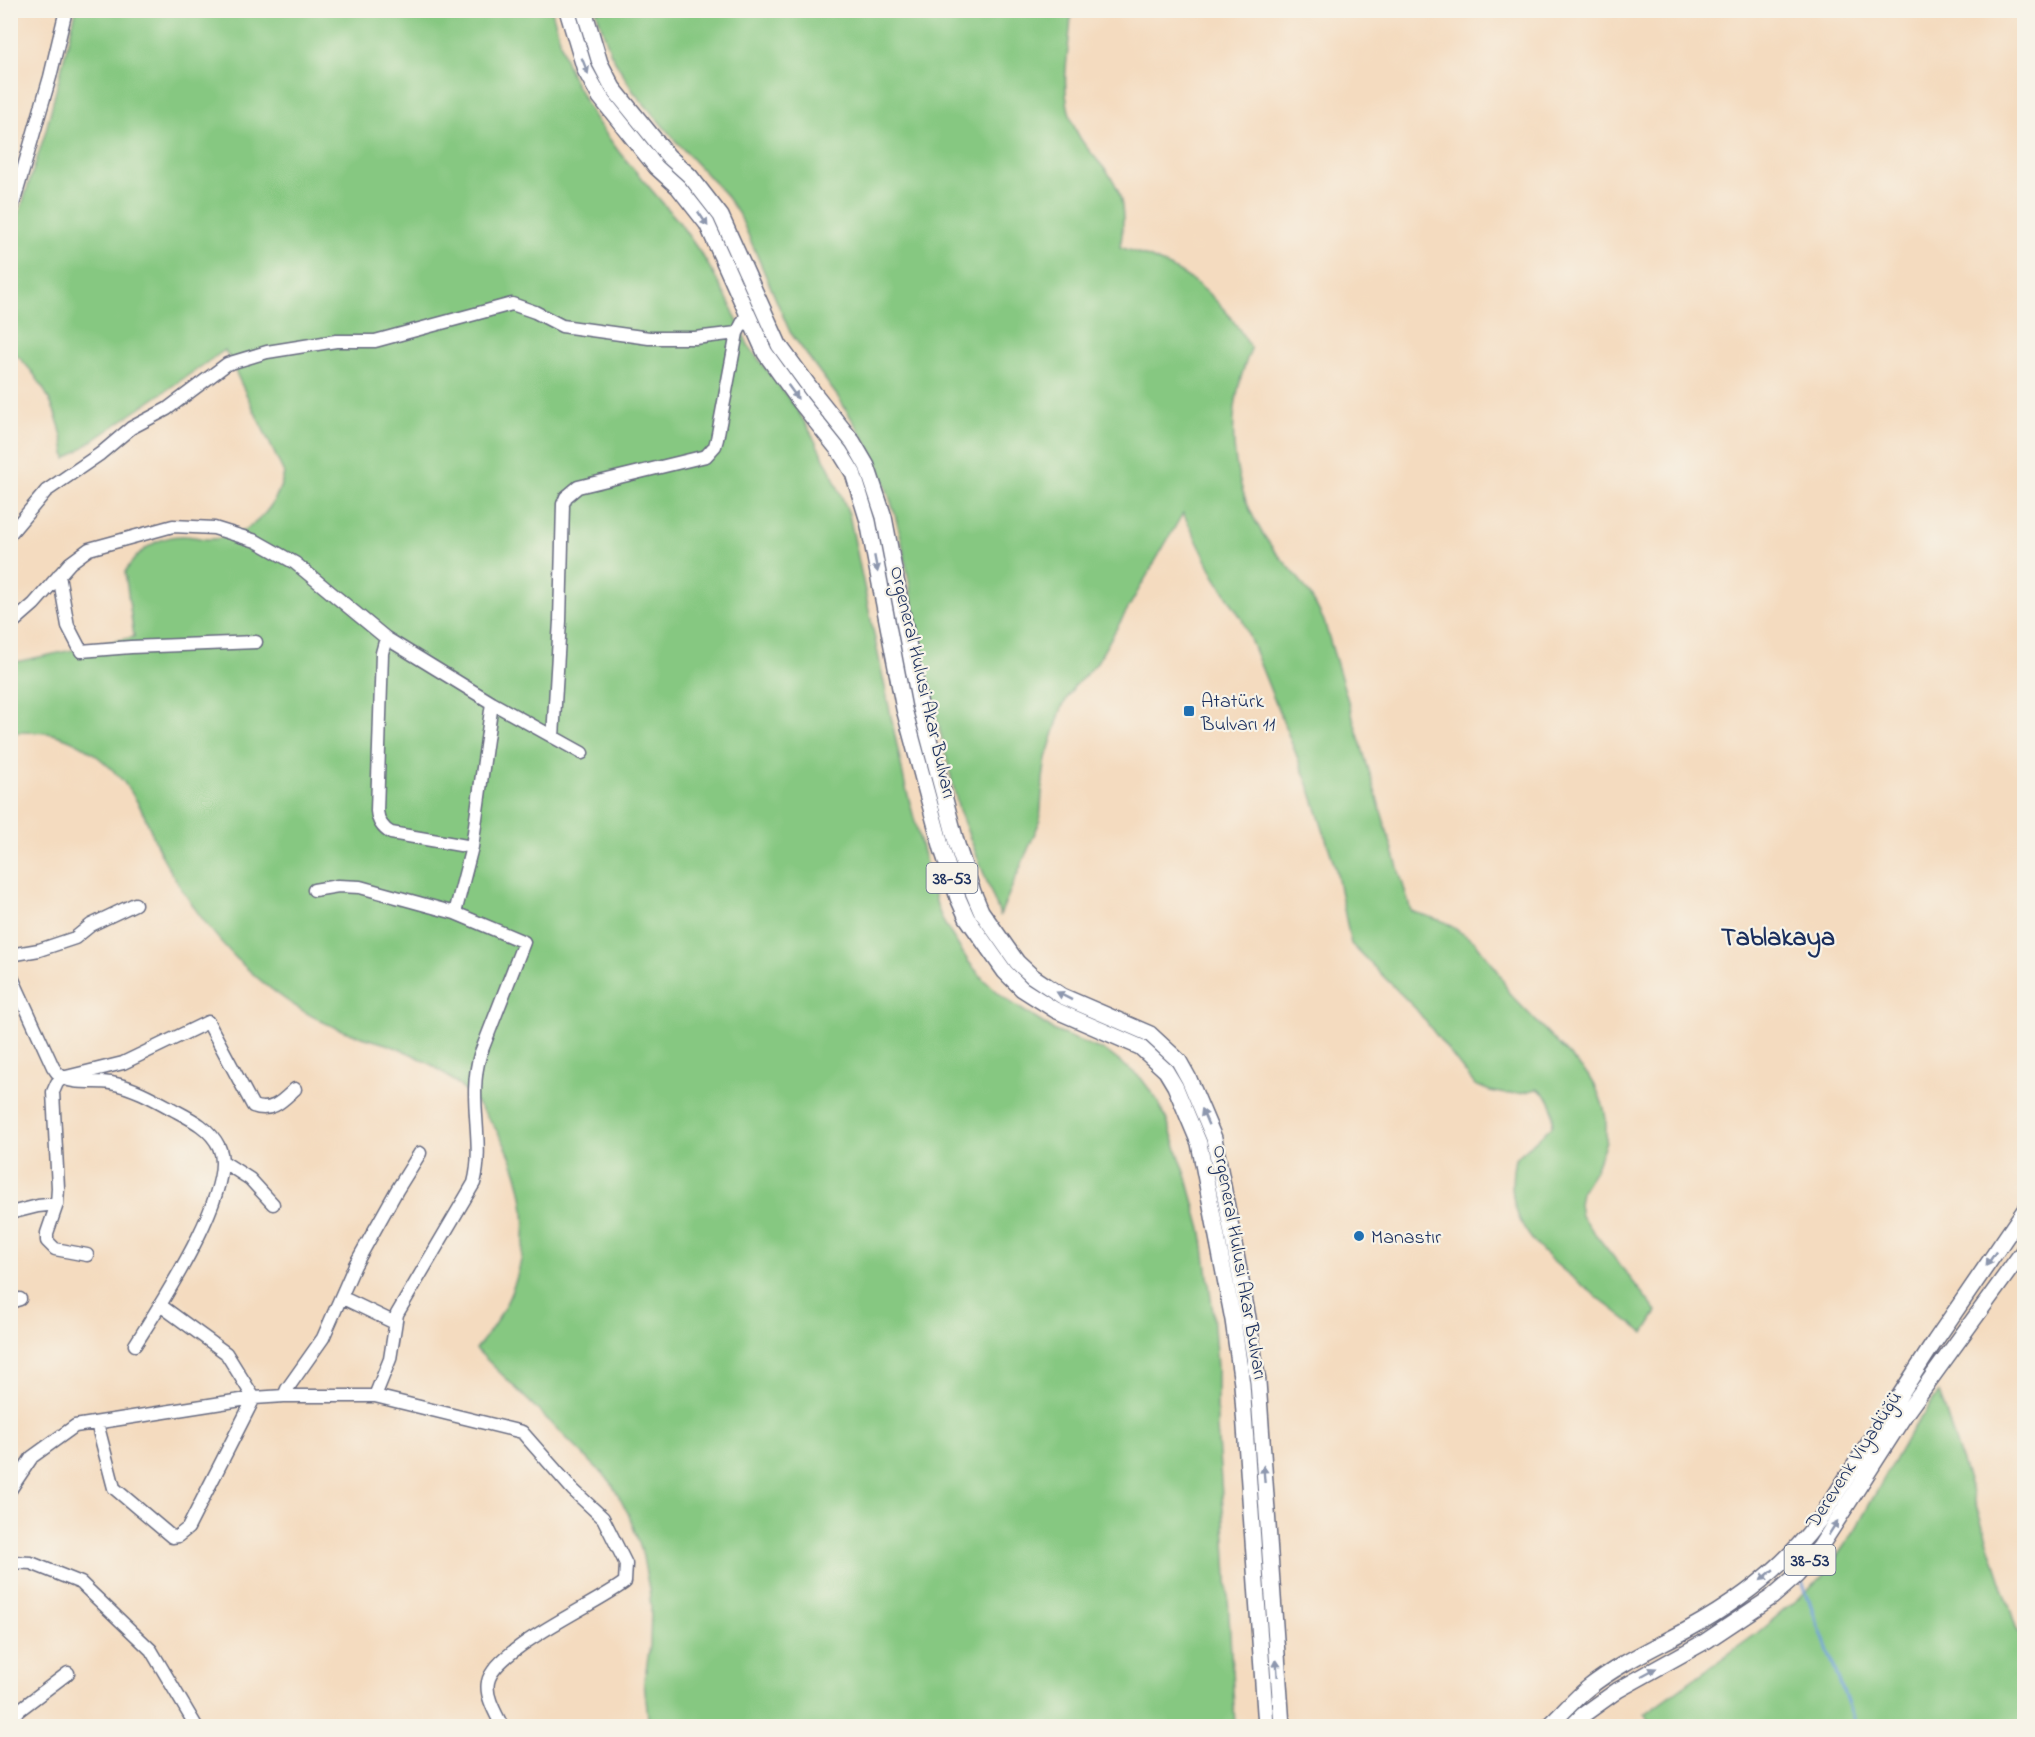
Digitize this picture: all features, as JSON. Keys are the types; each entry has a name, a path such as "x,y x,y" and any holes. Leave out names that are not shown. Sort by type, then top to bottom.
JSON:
{"main road":[{"name":"Orgeneral Hulusi Akar Bulvarı","path":"567,10 585,70 600,97 656,167 678,187 707,224 765,353 853,472 868,521 904,709 942,849 967,918 1005,972 1022,989 1055,1010 1140,1047 1166,1071 1175,1086 1199,1143 1233,1320 1242,1384 1266,1726"},
{"name":"Orgeneral Hulusi Akar Bulvarı","path":"584,10 600,63 614,88 668,156 690,176 721,216 779,345 853,442 867,466 884,517 920,705 957,845 981,911 1017,962 1032,976 1062,996 1150,1034 1179,1061 1190,1079 1214,1138 1258,1382 1282,1726"},
{"name":"Derevenk Viyadüğü","path":"1549,1726 1586,1689 1622,1665 1712,1615 1755,1585 1789,1556 1820,1519 1935,1341 2025,1211"},
{"name":"Derevenk Viyadüğü","path":"1572,1726 1600,1703 1637,1678 1706,1641 1772,1597 1797,1575 1820,1547 1889,1439 1953,1347 2022,1257"}],"street":[{"path":"10,215 50,77 66,10"},
{"path":"10,534 46,491 100,454 131,428 167,409 226,364 267,352 336,340 375,341 512,304 536,312 562,326 650,338 694,338 737,333"},
{"path":"553,737 560,621 563,504 566,497 578,487 706,456 711,451 717,439 737,333 747,314"},
{"path":"10,625 34,604 70,562 88,549 173,526 214,528 256,541 295,563 386,638 492,703 582,753"},
{"path":"59,575 68,626 81,651 256,642"},
{"path":"386,638 382,653 378,819 391,833 472,847"},
{"path":"455,913 472,847 492,703"},
{"path":"314,890 338,886 360,887 455,913 524,942 480,1055 476,1073 474,1091 477,1162 474,1183 402,1305 394,1323 390,1359 375,1396"},
{"path":"10,955 39,950 75,938 91,925 135,904"},
{"path":"10,974 53,1067 62,1078 73,1082 97,1081 120,1084 194,1121 208,1132 218,1145 222,1161 219,1180 205,1221 187,1261 135,1345"},
{"path":"87,1255 55,1249 48,1244 47,1233 57,1204 58,1188 53,1092 62,1078 123,1063 208,1022 253,1106 273,1108 295,1089"},
{"path":"284,1396 323,1338 360,1256 420,1153"},
{"path":"222,1161 250,1179 273,1204"},
{"path":"10,1213 57,1204"},
{"path":"341,1297 394,1323"},
{"path":"160,1305 226,1353 254,1398"},
{"path":"10,1490 32,1457 75,1426 254,1398 375,1396 522,1432 573,1490 603,1518 626,1564 625,1582 613,1592 546,1629 496,1666 488,1683 490,1698 502,1726"},
{"path":"97,1422 114,1488 172,1537 178,1536 188,1528 254,1398"},
{"path":"10,1562 31,1563 81,1583 151,1650 196,1726"},
{"path":"10,1717 68,1673"}],"green space":[{"path":"76,11 552,11 566,62 596,120 619,152 679,222 706,261 729,302 748,345 796,408 832,474 849,514 905,784 938,909 944,923 968,961 984,980 1007,1000 1055,1031 1107,1052 1141,1078 1155,1097 1166,1118 1187,1178 1202,1233 1213,1312 1217,1368 1217,1428 1235,1726 649,1726 644,1682 650,1645 651,1607 642,1552 629,1515 610,1481 476,1349 507,1302 523,1249 524,1211 519,1184 511,1158 499,1134 466,1092 445,1074 422,1059 397,1048 344,1031 311,1016 276,993 243,965 220,941 179,886 162,856 138,803 121,779 100,758 61,736 47,733 11,732 11,663 134,637 125,572 136,557 150,545 166,538 185,536 212,539 226,537 250,527 260,519 275,498 284,473 225,350 66,459 60,428 49,399 33,373 11,350 10,241 45,134"},
{"path":"596,11 1071,11 1066,71 1068,107 1079,136 1114,181 1118,190 1123,218 1120,247 1162,263 1197,284 1226,312 1251,349 1236,399 1234,450 1238,475 1257,523 1274,550 1303,585 1324,621 1411,911 1445,922 1475,942 1498,971 1509,993 1590,1077 1596,1087 1604,1108 1606,1141 1595,1170 1581,1192 1579,1204 1581,1216 1657,1312 1644,1333 1551,1260 1527,1232 1518,1217 1513,1200 1512,1181 1515,1159 1552,1126 1553,1109 1546,1096 1537,1089 1505,1094 1475,1085 1416,1009 1351,944 1336,870 1310,789 1242,619 1215,577 1183,513 1096,664 1073,688 1062,707 1046,758 1040,821 1000,915 959,810 924,665 901,537 879,466 838,397 790,332 740,216 724,193 633,91 611,54"},
{"path":"1939,1392 2017,1630 2024,1638 2024,1726 1651,1726 1645,1714 1756,1634 1822,1578 1855,1530 1908,1436"}],"waterway":[{"path":"1801,1579 1856,1726"}],"place":[{"name":"Atatürk Bulvarı 11","path":"1189,711"},
{"name":"Manastır","path":"1359,1236"}],"district":[{"name":"Tablakaya","path":"1778,936"}]}
